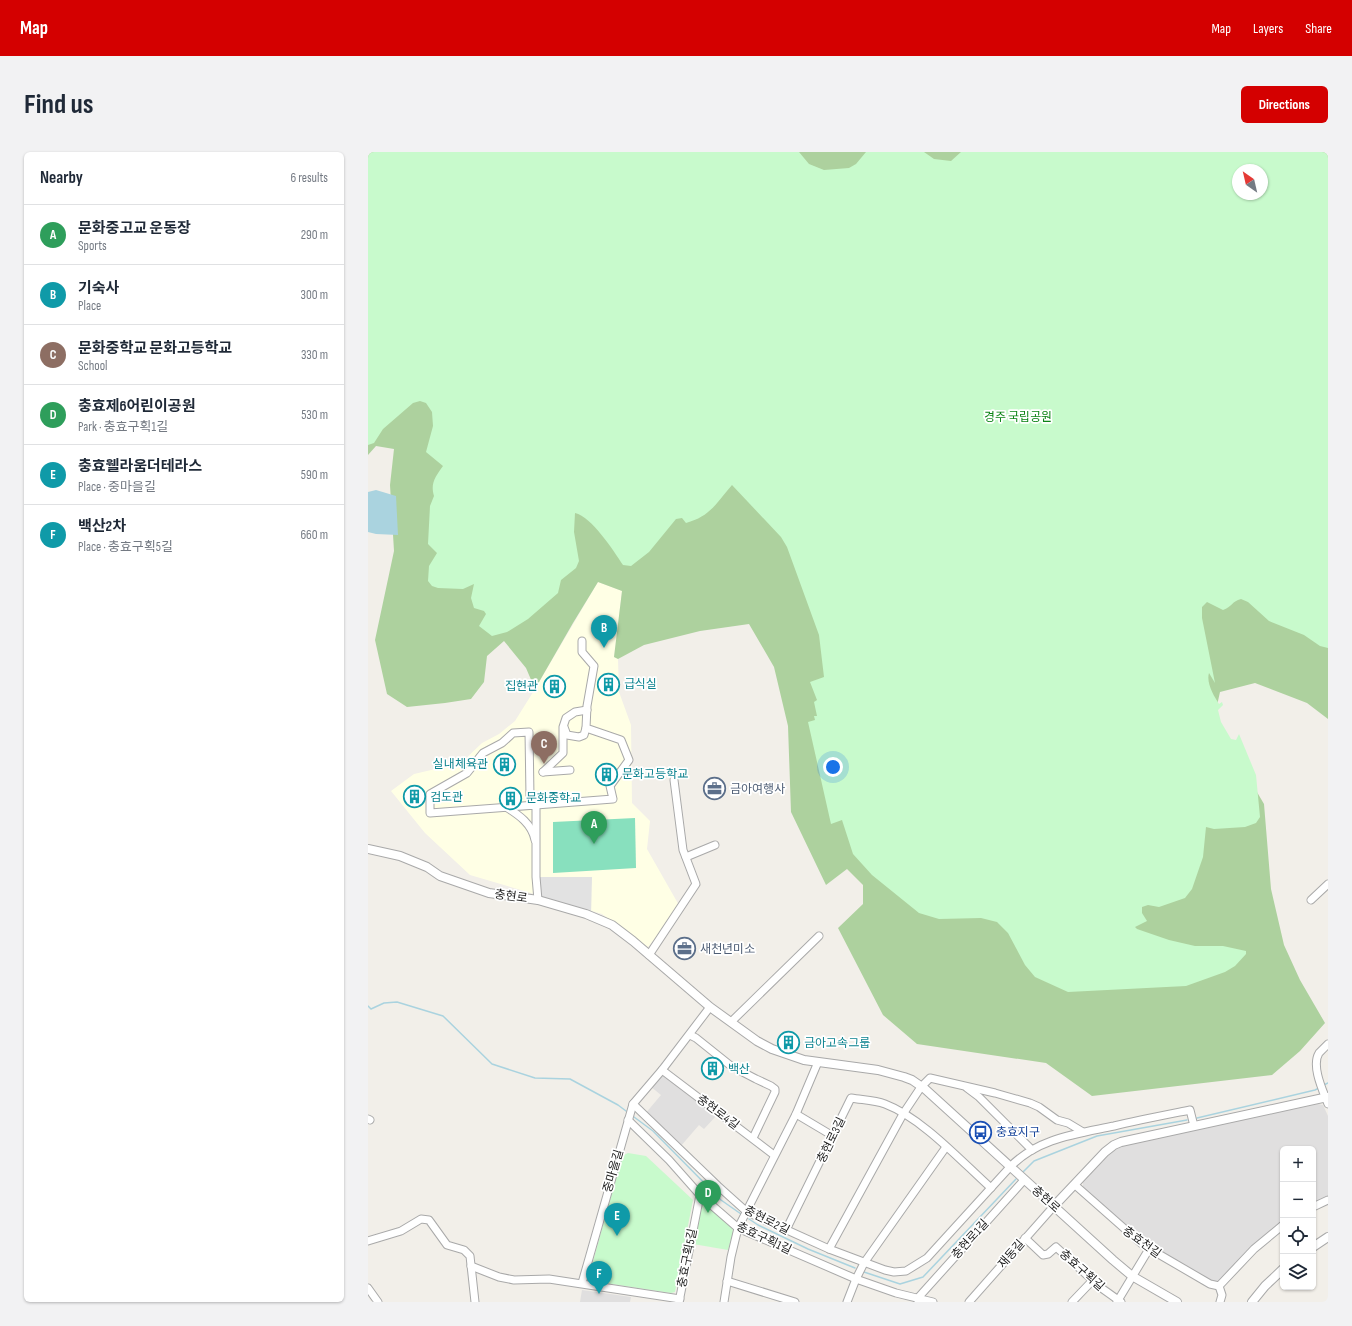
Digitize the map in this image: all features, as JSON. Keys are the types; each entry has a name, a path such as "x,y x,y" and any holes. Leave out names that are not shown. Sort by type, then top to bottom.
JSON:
{"street":[{"path":"564,727 567,735 579,737 584,735 586,728 587,710 594,666 582,652 582,641"},
{"path":"570,770 544,772 563,753 564,727 566,718 575,712 587,710"},
{"path":"538,900 536,805 530,796 528,732 513,733 502,743 483,753 467,773 430,794 430,813 506,807 536,805 613,799 610,786 629,760 621,740 586,728"},
{"path":"649,955 696,884 683,850 674,780"},
{"path":"506,807 522,818 534,835 537,850"},
{"path":"686,857 715,845"},
{"name":"충현로","path":"368,849 400,856 427,867 440,876 489,893 538,900 586,914 612,926 649,955 710,1007 757,1041 772,1049 804,1060 892,1073 912,1080 922,1087 1132,1276 1177,1302"},
{"path":"1311,900 1328,884"},
{"path":"731,1022 819,936"},
{"name":"중마을길","path":"582,1284 633,1104 662,1070 710,1007"},
{"path":"690,1034 731,1066 775,1089 775,1092 753,1138"},
{"path":"1054,1206 1105,1152 1114,1145 1125,1141 1194,1126 1327,1100 1323,1093 1316,1065 1318,1054 1328,1044"},
{"path":"724,1302 738,1228 796,1114 818,1062"},
{"name":"충현로4길","path":"662,1070 753,1138 774,1156"},
{"path":"829,1249 903,1114 930,1078 995,1093 1030,1103 1039,1107 1057,1120 1068,1123 1083,1132 1190,1110 1194,1126"},
{"path":"964,1086 979,1097 1032,1150"},
{"name":"충현로3길","path":"786,1230 851,1098 883,1103 916,1121 991,1188"},
{"name":"충현로2길","path":"633,1104 747,1212 829,1249 864,1263 894,1272 906,1271 917,1265 936,1250 1019,1158 1056,1139 1083,1132"},
{"path":"796,1114 833,1136"},
{"name":"충효구획1길","path":"628,1120 669,1160 700,1195 738,1228 856,1279 889,1291 933,1302"},
{"path":"847,1302 864,1263 946,1148"},
{"name":"충현로1길","path":"917,1299 1024,1180"},
{"name":"충효천길","path":"1074,1185 1131,1236 1149,1249 1210,1284 1219,1286"},
{"name":"충효구획5길","path":"582,1284 680,1300 700,1195"},
{"path":"1316,1206 1328,1200"},
{"name":"재동길","path":"969,1302 1054,1206"},
{"path":"368,1240 401,1231 421,1219 429,1220 447,1245 464,1250 470,1256 475,1302"},
{"path":"1220,1302 1222,1295 1219,1286 1254,1249 1280,1227"},
{"path":"1316,1244 1328,1237"},
{"name":"충효구획길","path":"1025,1238 1043,1255 1048,1254 1056,1247 1119,1301"},
{"path":"1119,1301 1132,1276 1149,1249"},
{"path":"471,1266 499,1278 514,1280 549,1279 582,1284"},
{"path":"1252,1302 1265,1286 1280,1272"},
{"path":"1072,1302 1093,1280"},
{"path":"727,1281 795,1302"},
{"path":"368,1288 378,1302"}],"shaded area":[{"path":"598,582 622,591 614,657 618,659 619,692 631,725 632,803 650,821 647,849 680,907 648,947 602,914 470,875 425,833 391,791 414,774 461,763 482,743 499,734 515,721"},
{"path":"536,877 592,877 591,916 538,900"},
{"path":"662,1072 716,1116 704,1129 699,1125 680,1147 645,1114 661,1095 650,1086"},
{"path":"1318,1104 1323,1105 1328,1116 1328,1197 1316,1203 1316,1146 1280,1146 1280,1225 1220,1281 1217,1282 1145,1242 1133,1233 1083,1187 1083,1182 1111,1153 1124,1145"},
{"path":"582,1290 631,1297 630,1302 580,1302"}],"green space":[{"name":"경주 국립공원","path":"368,152 1328,152 1328,719 1307,703 1255,683 1220,692 1214,719 1264,804 1271,889 1284,945 1300,980 1325,1023 1300,1051 1272,1075 1092,1096 1046,1063 917,1044 883,1015 838,928 863,904 863,885 847,869 826,885 791,812 788,726 774,667 749,624 700,631 644,645 618,659 614,657 622,591 598,582 535,689 526,668 504,641 487,656 484,682 471,699 407,707 387,694 375,640 394,551 390,485 394,449 376,446 368,455"},
{"name":"경주 국립공원","path":"368,152 799,152 809,164 824,170 849,168 856,164 866,152 924,152 934,159 951,161 961,152 1328,152 1328,648 1320,646 1304,635 1269,621 1248,602 1241,599 1223,610 1207,602 1202,607 1202,618 1215,683 1209,673 1208,677 1210,685 1219,704 1222,702 1223,705 1218,710 1221,722 1231,739 1236,740 1239,734 1256,775 1260,817 1256,823 1245,827 1214,829 1206,827 1203,857 1192,889 1185,898 1159,907 1148,905 1142,907 1142,913 1147,921 1135,927 1169,940 1195,946 1223,946 1246,951 1246,954 1235,966 1225,972 1186,986 1068,992 1035,977 1025,965 1008,933 997,922 981,918 939,919 919,913 872,875 853,854 842,820 831,824 808,722 815,720 814,716 817,716 814,702 817,700 810,682 824,677 819,635 787,547 781,537 732,485 712,508 701,517 686,523 682,518 676,519 649,552 631,566 623,565 595,527 582,516 575,513 574,532 579,561 576,568 561,580 558,593 528,619 507,632 492,636 479,626 486,614 484,611 474,608 471,598 474,584 463,589 438,588 432,586 428,581 429,566 437,553 428,544 430,506 434,496 433,483 443,466 426,452 433,426 432,412 426,403 420,401 413,403 383,429 374,443 368,445"},
{"path":"635,818 636,868 553,873 553,822"},
{"path":"628,1153 646,1156 693,1200 675,1292 671,1293 592,1281 589,1276 622,1156"},
{"path":"701,1201 732,1226 733,1233 728,1250 693,1244"}],"water":[{"path":"376,490 396,496 398,535 368,532 368,492"}],"waterway":[{"path":"368,1006 371,1009 384,1003 397,1002 443,1016 492,1064 535,1078 570,1079 618,1105 626,1111"},
{"path":"1324,1085 1328,1083"},
{"path":"1197,1118 1319,1088"},
{"path":"634,1117 653,1131 721,1200 741,1214"},
{"path":"1023,1172 1034,1161 1097,1136 1187,1120"},
{"path":"864,1272 900,1284 923,1277 1016,1179"},
{"path":"749,1219 758,1225 808,1249 855,1268"}],"place":[{"name":"기숙사","path":"604,648"},
{"name":"급식실","path":"608,684"},
{"name":"집현관","path":"554,686"},
{"name":"실내체육관","path":"504,764"},
{"name":"문화중학교 문화고등학교","path":"544,764"},
{"name":"문화고등학교","path":"606,774"},
{"name":"금아여행사","path":"715,789"},
{"name":"검도관","path":"414,797"},
{"name":"문화중학교","path":"511,798"},
{"name":"문화중고교 운동장","path":"594,844"},
{"name":"새천년미소","path":"684,949"},
{"name":"금아고속그룹","path":"788,1043"},
{"name":"백산","path":"712,1069"},
{"name":"충효지구","path":"980,1132"},
{"name":"충효제6어린이공원","path":"708,1213"},
{"name":"충효웰라움더테라스","path":"617,1236"},
{"name":"백산2차","path":"599,1294"}]}
